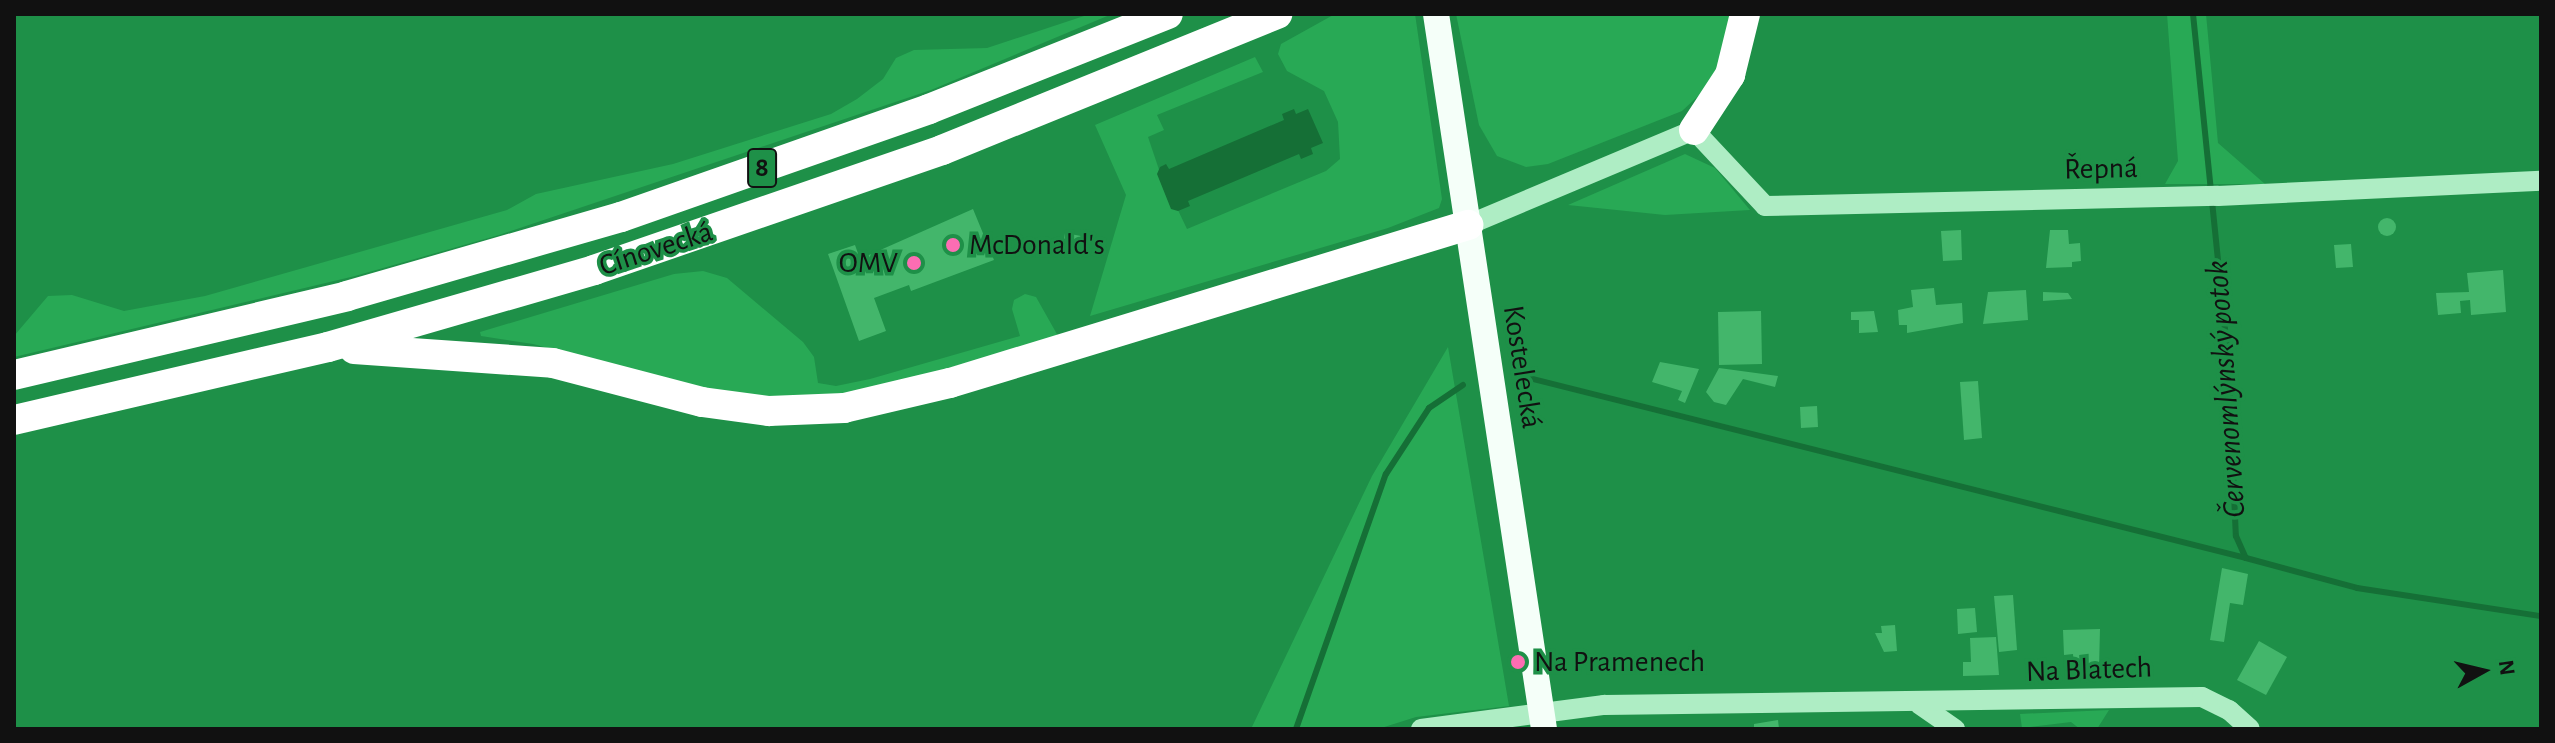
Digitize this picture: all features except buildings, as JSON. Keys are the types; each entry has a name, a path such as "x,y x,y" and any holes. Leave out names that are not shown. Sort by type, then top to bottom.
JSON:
{"highway":[{"name":"Cínovecká","path":"14,375 317,304 606,221 929,109 1168,14"},
{"name":"Cínovecká","path":"14,420 328,347 594,270 826,193 1053,108 1277,14"},
{"path":"1694,130 1730,75 1745,14"},
{"path":"328,347 553,363 702,402 769,411 844,408 950,383 1468,225"}],"main road":[{"name":"Kostelecká","path":"1437,21 1542,720"}],"street":[{"name":"Řepná","path":"1694,130 1765,206 2212,196 2541,181"},
{"path":"1468,225 1694,130"},
{"name":"Na Blatech","path":"1542,720 1604,705 1919,704 2202,697 2229,710 2250,729"},
{"path":"1919,704 1955,729"},
{"path":"1421,729 1542,720"}],"shaded area":[{"path":"1090,14 1112,14 931,90 499,235 355,276 14,357 14,336 48,296 72,295 124,311 205,296 507,210 536,194 673,164 831,114 883,79 896,58 914,50 987,48"},
{"path":"1335,14 1415,14 1442,199 1439,208 1388,228 1090,316 1126,195 1095,125 1255,57 1263,72 1157,115 1164,130 1148,137 1172,208 1176,206 1187,229 1326,171 1340,159 1338,122 1324,91 1287,71 1278,54 1281,44"},
{"path":"1456,14 1729,14 1729,43 1709,86 1682,111 1548,164 1526,167 1497,156 1479,125"},
{"path":"2167,14 2206,14 2218,143 2265,184 2165,184 2178,161"},
{"path":"1294,109 1296,114 1308,109 1323,143 1311,148 1313,154 1301,159 1299,154 1188,201 1190,206 1178,211 1171,209 1157,174 1160,167 1166,164 1169,169 1284,120 1282,114"},
{"path":"1685,154 1715,168 1750,210 1665,215 1568,205"},
{"path":"703,271 727,278 803,342 814,357 818,383 836,386 870,379 1020,336 1012,309 1014,300 1025,294 1036,297 1058,336 874,390 795,400 689,387 533,344 481,336 480,332 674,274"},
{"path":"1448,347 1509,706 1416,717 1378,729 1251,729 1372,476"},
{"path":"2109,710 2097,729 2080,729 2071,722 2022,728 2020,714"}],"waterway":[{"name":"Červenomlýnský potok","path":"2193,14 2228,356 2236,536 2246,558 2357,588 2541,616"},
{"path":"1521,376 2246,558"},
{"path":"1296,729 1386,474 1429,408 1463,385"}],"place":[{"name":"McDonald's","path":"953,245"},
{"name":"OMV","path":"914,263"},
{"name":"Na Pramenech","path":"1518,662"}]}
